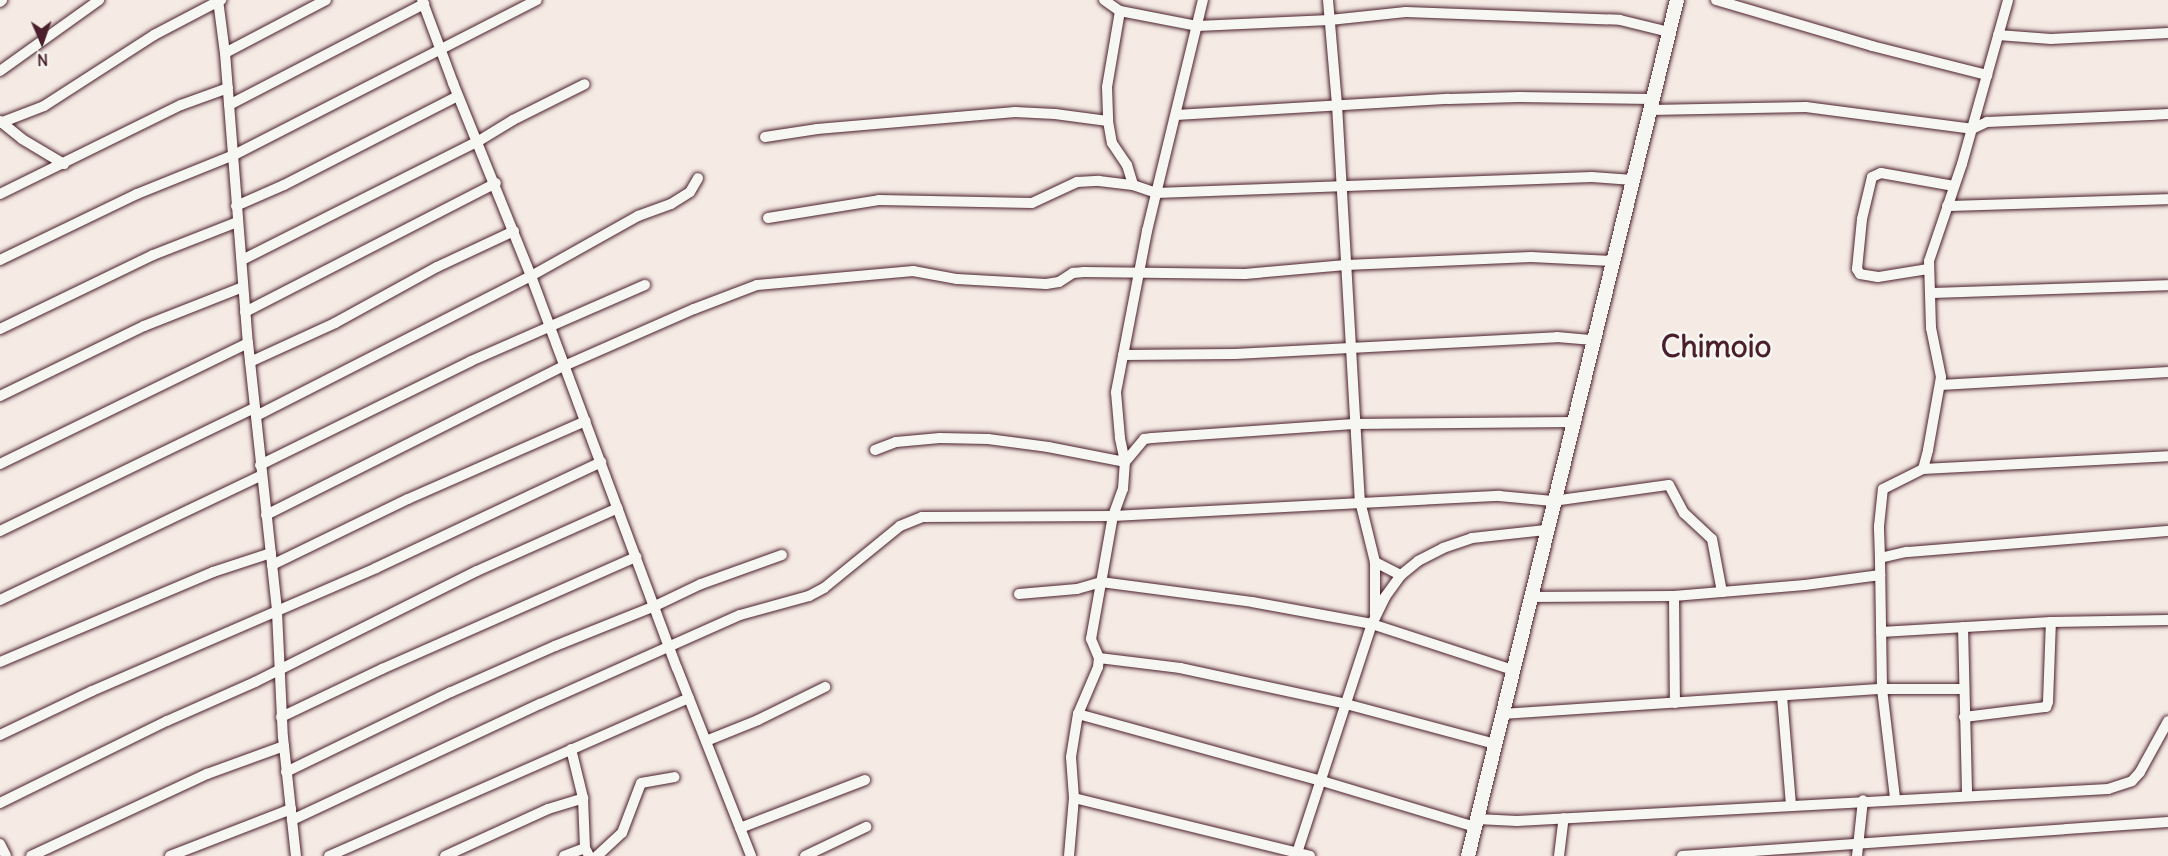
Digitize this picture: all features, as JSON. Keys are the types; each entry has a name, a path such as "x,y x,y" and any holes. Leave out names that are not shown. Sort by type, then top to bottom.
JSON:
{"street":[{"path":"0,71 99,0"},
{"path":"0,122 44,106 154,35 219,0 234,155 245,312 277,612 281,717 296,856"},
{"path":"225,53 327,0"},
{"path":"0,260 137,194 234,155 537,0"},
{"path":"1104,0 1120,11 1197,26 1330,20 1406,12 1585,17 1620,20 1669,32"},
{"path":"1069,856 1074,798 1071,757 1078,714 1099,658 1091,639 1113,516 1123,489 1125,462 1116,393 1156,193 1203,0"},
{"path":"1328,0 1352,348 1354,424 1360,501 1375,562 1374,620"},
{"path":"1468,856 1677,0"},
{"path":"1716,0 1872,46 1987,75"},
{"path":"1923,469 1941,385 1931,328 1928,269 1931,250 1972,129 2008,0"},
{"path":"229,105 423,2 458,96 496,183 670,648 751,856"},
{"path":"1120,11 1107,87 1108,121 1112,143 1127,165 1133,185"},
{"path":"1998,35 2051,39 2168,33"},
{"path":"242,260 477,142 513,120 585,84"},
{"path":"0,194 181,105 228,88"},
{"path":"236,206 284,185 458,96"},
{"path":"1176,115 1519,97 1651,105 1806,106 1972,129 1987,122 2168,114"},
{"path":"765,137 817,129 1015,112 1055,114 1108,121"},
{"path":"0,122 22,139 64,164"},
{"path":"1928,269 1878,277 1860,274 1857,269 1862,219 1872,177 1881,173 1954,186"},
{"path":"768,218 879,200 1032,203 1077,182 1099,181 1133,185 1156,193 1592,177 1633,180"},
{"path":"0,531 256,412 531,276 638,216 671,204 690,192 698,178"},
{"path":"245,312 496,183"},
{"path":"1947,206 2168,200"},
{"path":"0,329 153,255 237,222"},
{"path":"250,362 335,323 437,267 514,231"},
{"path":"266,515 564,366 694,309 757,285 818,277 912,271 957,279 1046,285 1059,282 1073,273 1084,272 1245,274 1346,265 1531,257 1612,261"},
{"path":"0,600 261,470 471,361 645,285"},
{"path":"1930,293 2168,285"},
{"path":"0,396 144,326 243,287"},
{"path":"1123,355 1234,354 1545,338 1593,340"},
{"path":"0,464 248,343"},
{"path":"1941,385 2168,372"},
{"path":"272,565 419,494 586,422"},
{"path":"1125,462 1144,439 1152,438 1354,424 1573,422"},
{"path":"875,450 896,442 940,438 988,439 1048,447 1125,462"},
{"path":"1895,798 1882,689 1879,526 1883,489 1923,469 2168,456"},
{"path":"0,735 92,691 277,612 601,462"},
{"path":"170,856 291,814 670,648 740,615 809,596 824,588 911,520 935,516 1113,516 1360,501 1499,496 1553,501 1669,485 1684,513 1712,539 1722,592"},
{"path":"0,803 167,721 279,670 477,571 618,508"},
{"path":"1297,854 1374,620 1401,576 1418,561 1443,548 1472,538 1546,530"},
{"path":"1880,558 1906,552 2168,531"},
{"path":"0,662 213,572 271,553"},
{"path":"286,772 451,692 555,646 655,606 701,584 782,555"},
{"path":"281,717 392,664 636,557"},
{"path":"1375,562 1401,576"},
{"path":"1530,597 1674,596 1805,585 1881,574"},
{"path":"1019,594 1077,589 1101,582 1374,620 1513,670"},
{"path":"1674,596 1676,703"},
{"path":"1881,632 2052,622 2168,620"},
{"path":"1964,717 2046,707 2052,622"},
{"path":"1963,627 1967,796"},
{"path":"1099,658 1180,668 1346,704 1495,744"},
{"path":"706,741 758,720 825,687"},
{"path":"1502,714 1882,689 1963,689"},
{"path":"1782,696 1791,804"},
{"path":"329,856 689,698"},
{"path":"1078,714 1476,823 2121,786 2132,781 2140,772 2168,721"},
{"path":"31,856 207,774 284,746"},
{"path":"564,856 587,852 583,798 571,749"},
{"path":"597,856 622,833 641,783 674,777"},
{"path":"740,828 865,780"},
{"path":"446,856 548,809 583,798"},
{"path":"1074,798 1310,856"},
{"path":"1858,850 1863,800"},
{"path":"1559,856 1564,818"},
{"path":"1682,856 1858,850 1870,841 2168,822"},
{"path":"805,856 866,827"},
{"path":"0,844 6,856"}],"district":[{"name":"Chimoio","path":"1716,346"}]}
